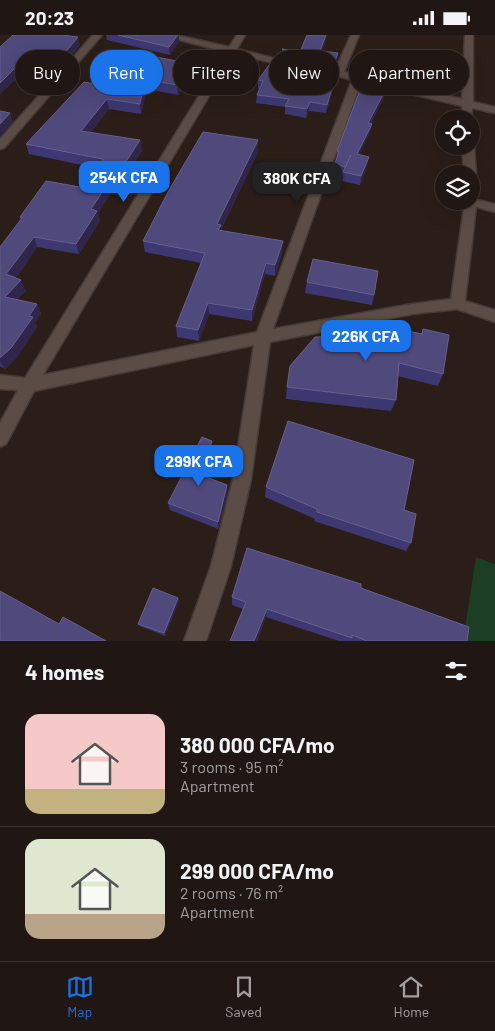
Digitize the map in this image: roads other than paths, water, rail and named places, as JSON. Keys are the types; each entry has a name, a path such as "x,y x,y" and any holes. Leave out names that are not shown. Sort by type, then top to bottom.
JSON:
{"street":[{"path":"0,146 98,35"},
{"path":"164,35 233,50 241,35"},
{"path":"339,72 355,35"},
{"path":"466,110 469,35"},
{"path":"0,439 29,385 206,95"},
{"path":"195,641 221,565 242,479 263,337 352,95"},
{"path":"428,95 495,110"},
{"path":"480,203 495,208"},
{"path":"456,304 470,210"},
{"path":"0,383 29,385 263,337 412,309 456,304 495,316"}]}
